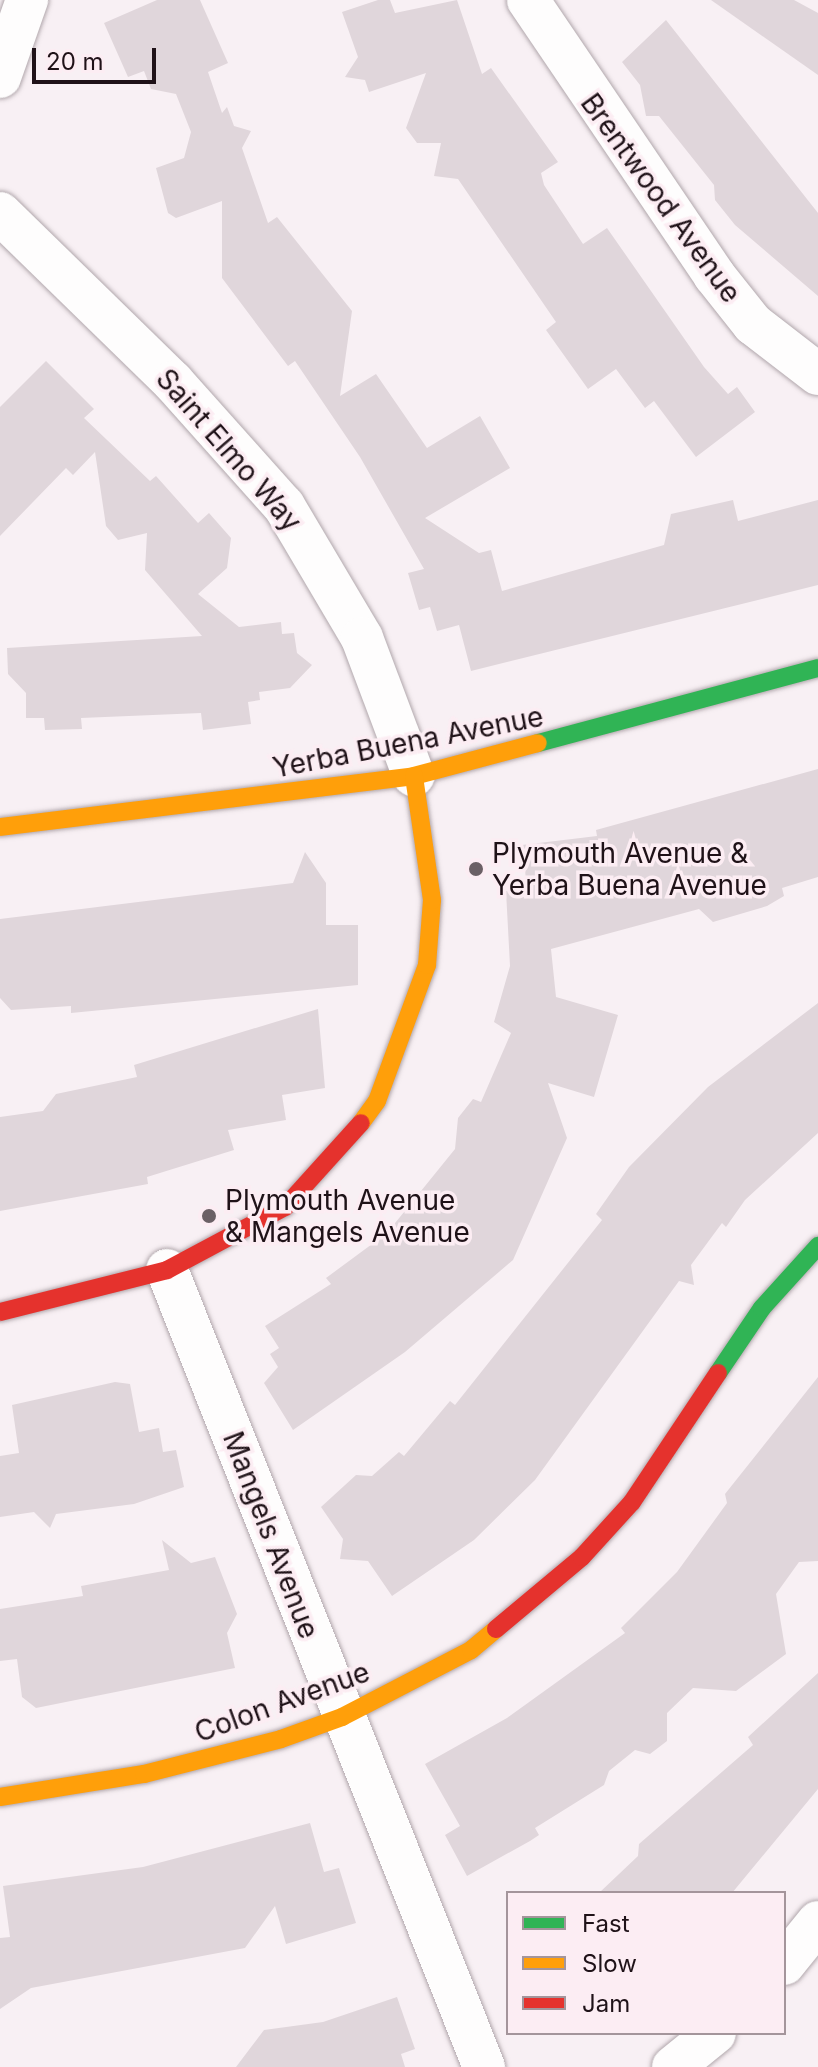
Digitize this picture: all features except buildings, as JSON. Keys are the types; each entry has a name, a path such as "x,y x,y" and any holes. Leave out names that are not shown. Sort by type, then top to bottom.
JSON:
{"street":[{"path":"0,77 27,0"},
{"name":"Brentwood Avenue","path":"528,0 714,275 753,324 818,374"},
{"name":"Saint Elmo Way","path":"0,213 173,382 284,506 362,638 414,776"},
{"name":"Yerba Buena Avenue","path":"0,827 414,776 818,668"},
{"path":"0,1312 167,1270 285,1207 336,1159 377,1101 427,965 432,900 414,776"},
{"name":"Colon Avenue","path":"0,1797 212,1760 342,1717 471,1650 582,1557 632,1502 762,1308 818,1246"},
{"name":"Mangels Avenue","path":"167,1270 342,1717 484,2067"},
{"path":"786,1962 818,1922"},
{"path":"673,2067 713,2035"}],"traffic: fast":[{"path":"538,743 818,668"},
{"path":"718,1373 762,1308 818,1246"}],"traffic: slow":[{"path":"0,827 414,776 538,743"},
{"path":"361,1123 377,1101 427,965 432,900 414,776"},
{"path":"0,1797 144,1774 281,1739 342,1717 471,1650 496,1629"}],"traffic: jam":[{"path":"0,1312 167,1270 285,1207 361,1123"},
{"path":"496,1629 582,1557 632,1502 718,1373"}],"place":[{"name":"Plymouth Avenue & Yerba Buena Avenue","path":"476,869"},
{"name":"Plymouth Avenue & Mangels Avenue","path":"209,1216"}]}
